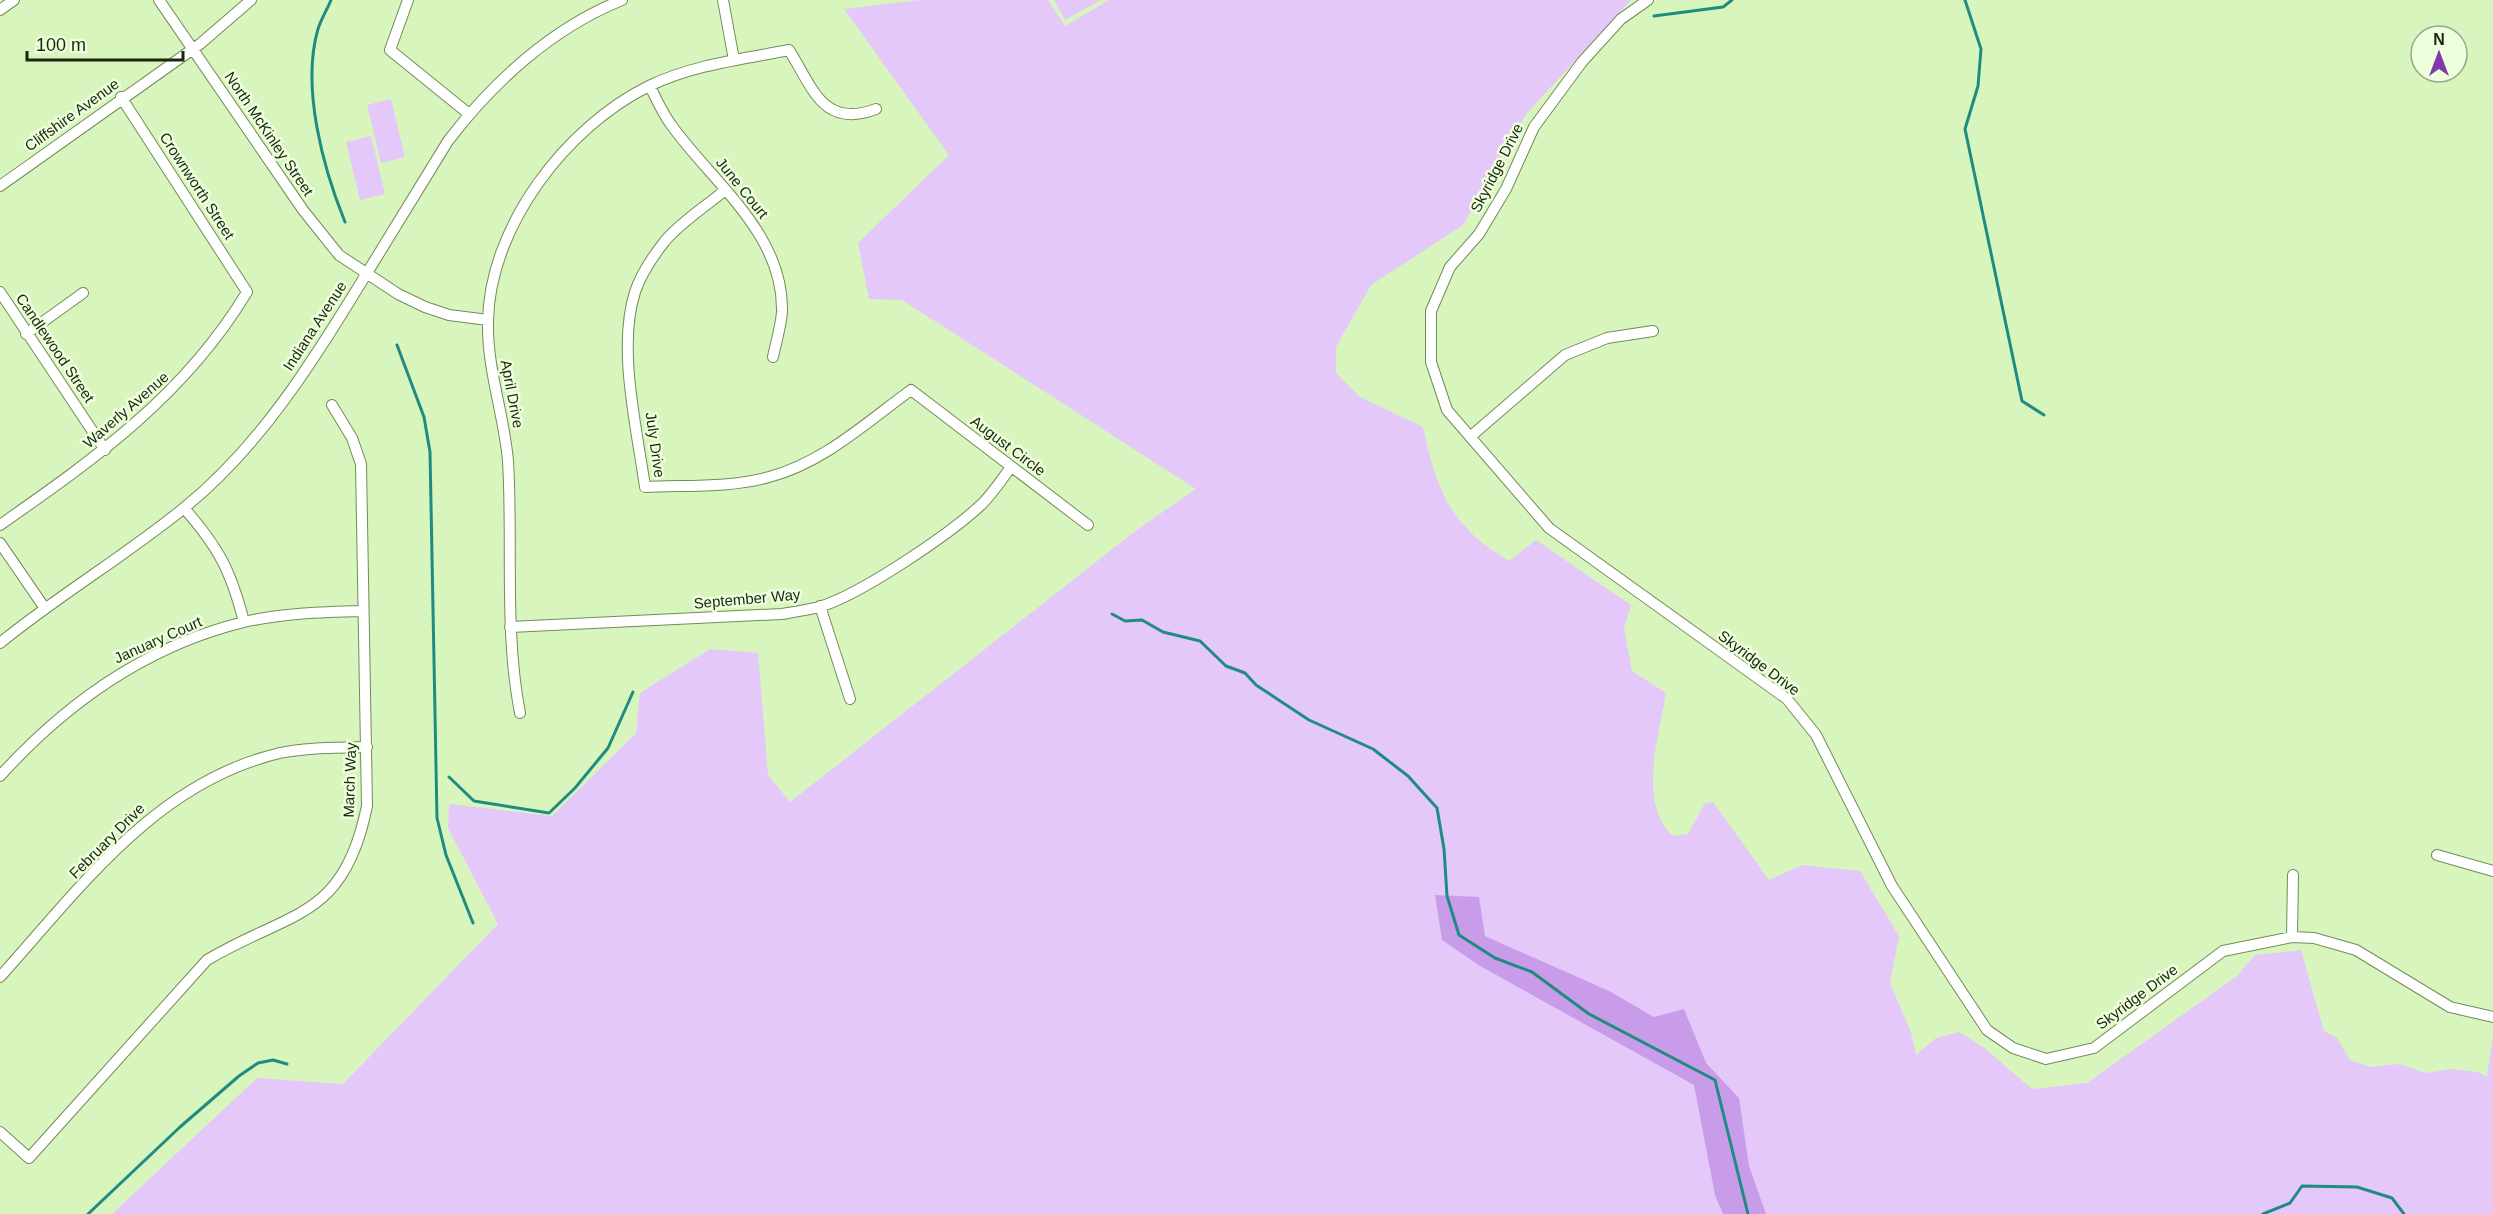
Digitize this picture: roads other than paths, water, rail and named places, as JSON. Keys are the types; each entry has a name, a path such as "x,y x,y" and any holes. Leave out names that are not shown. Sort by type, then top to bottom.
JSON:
{"street":[{"path":"0,10 14,0"},
{"name":"North McKinley Street","path":"159,0 303,210 339,255 425,307 449,315 488,320"},
{"name":"Cliffshire Avenue","path":"0,186 192,48 251,0"},
{"path":"408,0 390,50 468,114"},
{"name":"Indiana Avenue","path":"0,643 44,608 184,508 246,447 271,418 330,335 448,141 468,114 533,53 580,21 622,0"},
{"path":"723,0 734,60"},
{"name":"Skyridge Drive","path":"1648,0 1621,19 1582,62 1534,128 1506,189 1479,234 1450,267 1431,311 1431,362 1447,410 1549,528 1787,699 1816,735 1892,886 1987,1030 2013,1048 2046,1059 2094,1048 2223,951 2292,937 2314,938 2356,950 2450,1007 2493,1017"},
{"name":"April Drive","path":"520,713 513,679 510,627 508,460 490,366 488,320 494,275 508,237 531,194 555,160 580,134 613,108 650,86 734,60 789,50 825,107 851,116 876,109"},
{"name":"June Court","path":"650,86 671,125 724,191 753,222 769,251 779,283 782,312 773,357"},
{"name":"Crownworth Street","path":"121,98 247,292"},
{"name":"July Drive","path":"724,191 667,239 649,263 635,290 628,319 628,353 645,487 735,483 769,477 814,458 911,390"},
{"name":"Candlewood Street","path":"0,292 105,450"},
{"name":"Waverly Avenue","path":"0,525 105,450 182,380 224,330 247,292"},
{"path":"26,334 83,293"},
{"path":"1470,437 1565,355 1607,338 1653,331"},
{"name":"August Circle","path":"911,390 1088,525"},
{"name":"March Way","path":"0,1131 29,1158 207,960 293,919 316,903 336,884 351,861 362,831 367,806 361,464 352,438 332,405"},
{"name":"September Way","path":"510,627 782,614 820,606 850,593 890,570 963,519 984,502 1011,467"},
{"path":"184,508 216,546 235,586 244,622"},
{"path":"0,543 44,608"},
{"path":"820,606 850,699"},
{"name":"January Court","path":"0,776 54,721 119,673 200,636 244,622 284,615 363,611"},
{"name":"February Drive","path":"0,977 114,850 140,825 174,799 202,782 238,766 280,753 367,747"},
{"path":"2437,855 2493,871"},
{"path":"2292,937 2293,875"}],"waterway":[{"path":"331,0 319,25 313,52 313,101 322,152 345,222"},
{"path":"1654,16 1723,7 1732,0"},
{"path":"1965,0 1981,49 1978,86 1965,129 2022,401 2044,415"},
{"path":"397,345 424,417 430,452 437,818 446,855 473,923"},
{"path":"1112,614 1125,621 1142,620 1163,632 1200,641 1226,666 1245,673 1256,685 1309,720 1373,749 1408,776 1437,808 1444,849 1447,896 1459,935 1495,958 1532,972 1589,1014 1715,1080 1748,1214"},
{"path":"449,777 474,801 549,813 575,788 608,748 633,692"},
{"path":"88,1214 180,1127 239,1076 258,1063 273,1060 287,1064"},
{"path":"2263,1214 2290,1203 2302,1186 2357,1187 2392,1198 2404,1214"}]}
